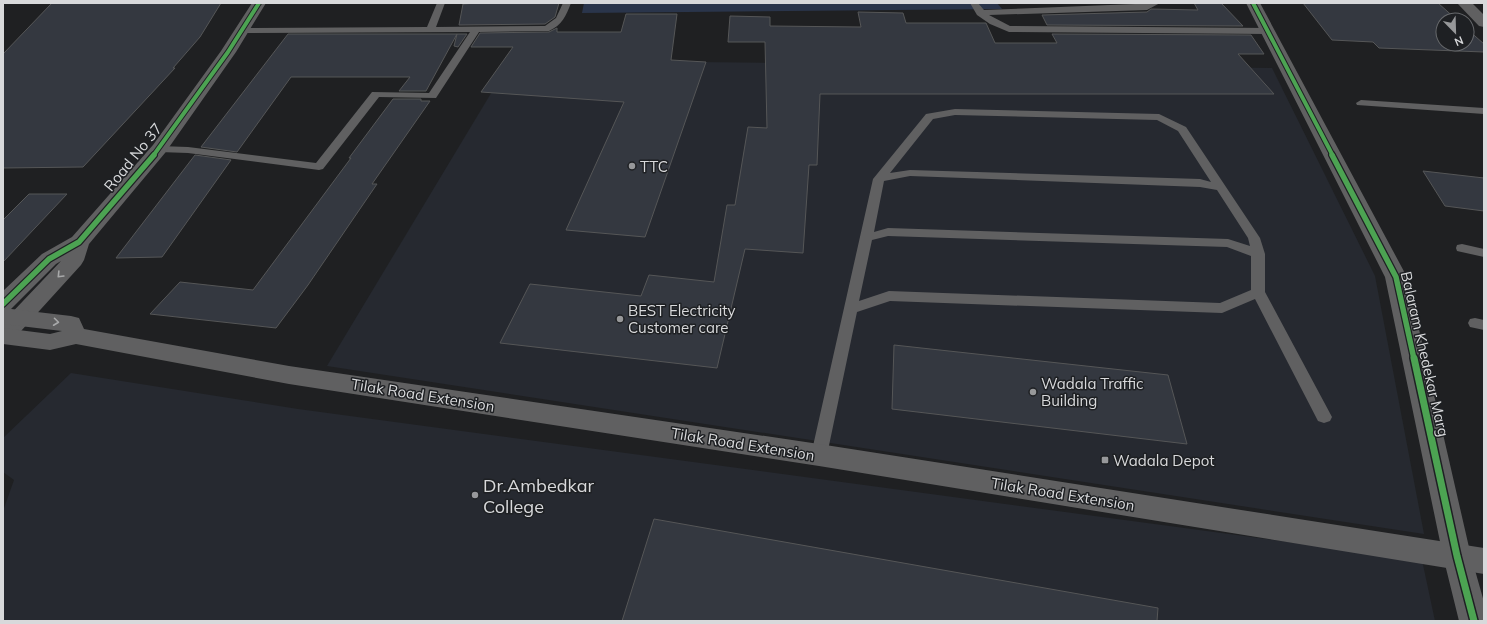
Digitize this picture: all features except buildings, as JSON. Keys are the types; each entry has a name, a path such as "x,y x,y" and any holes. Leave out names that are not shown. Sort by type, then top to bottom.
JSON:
{"street":[{"name":"Road No 37","path":"3,304 49,259 79,242 159,149 243,30 259,3"},
{"name":"Balaram Khedekar Marg","path":"1254,3 1396,277 1457,556 1474,621"},
{"path":"1464,3 1484,23"},
{"name":"Road No 37","path":"3,336 11,317 74,260 79,242"},
{"path":"11,317 72,324 76,336"},
{"name":"Tilak Road Extension","path":"3,336 50,342 76,336 289,374 819,455 1484,561"}],"lane":[{"path":"430,30 442,3"},
{"path":"243,30 546,29 556,25 561,18 567,3"},
{"path":"974,3 980,14 991,22 1009,29 1268,31"},
{"path":"980,14 1069,6 1147,7 1156,3"},
{"path":"159,149 188,150 319,167 376,94 432,96 476,30"},
{"path":"1361,103 1484,111"},
{"path":"819,455 879,179 930,116 955,112 1159,117 1182,129 1254,238 1258,254 1258,292 1324,417"},
{"path":"879,179 910,173 1200,183 1222,188"},
{"path":"866,238 888,232 1228,243 1258,254"},
{"path":"1462,248 1484,252"},
{"path":"851,309 889,296 1222,308 1258,292"}],"shaded area":[{"path":"584,3 997,3 1002,9 582,13"},
{"path":"511,60 1272,68 1375,276 1424,534 327,366"},
{"name":"Dr.Ambedkar College","path":"71,373 298,409 1422,560 1435,621 3,621 3,511 14,480 3,472 3,438"}],"cycle path":[{"path":"3,304 49,259 79,242 159,149 228,52 259,3"},
{"path":"1253,3 1396,277 1457,556 1474,621"}],"place":[{"name":"TTC","path":"632,166"},
{"name":"BEST Electricity Customer care","path":"620,319"},
{"name":"Wadala Traffic Building","path":"1033,392"},
{"name":"Wadala Depot","path":"1105,460"},
{"name":"Dr.Ambedkar College","path":"475,495"}]}
